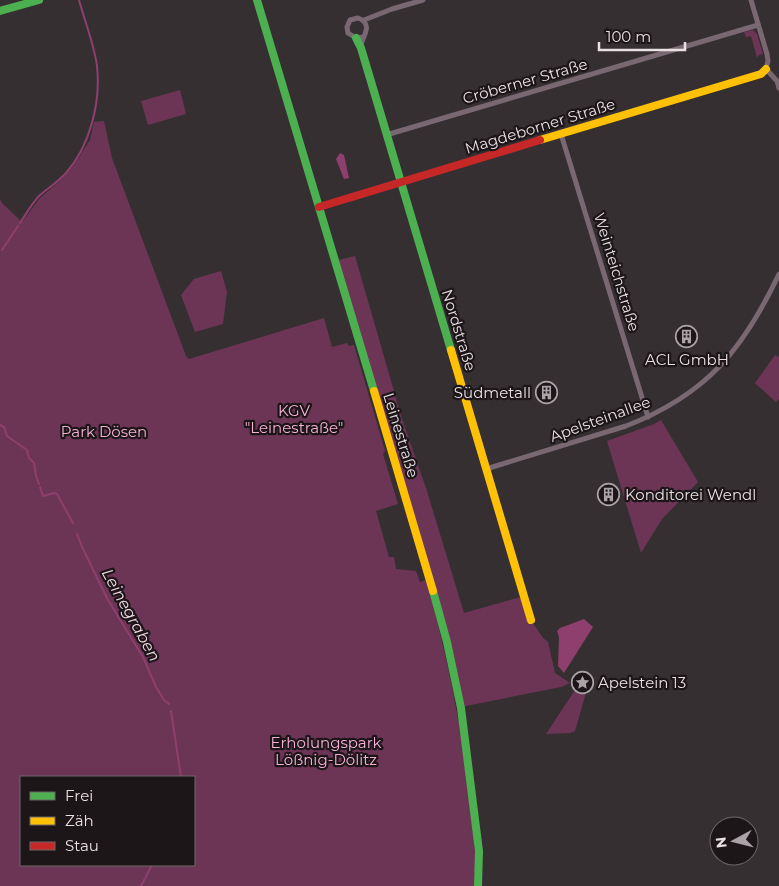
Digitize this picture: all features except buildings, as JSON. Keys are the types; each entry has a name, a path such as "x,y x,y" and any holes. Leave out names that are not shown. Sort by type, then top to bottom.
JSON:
{"street":[{"path":"0,11 39,0"},
{"name":"Leinestraße","path":"258,0 431,583 455,674 479,851 478,886"},
{"name":"Nordstraße","path":"359,38 348,33 347,24 350,20 355,18 364,20 423,0"},
{"path":"751,0 767,54 768,62 766,69 777,81 779,88"},
{"name":"Nordstraße","path":"359,38 368,29 364,20"},
{"name":"Cröberner Straße","path":"386,135 758,25"},
{"name":"Nordstraße","path":"359,38 386,135 532,620"},
{"name":"Magdeborner Straße","path":"319,207 761,74 766,69"},
{"name":"Weinteichstraße","path":"562,134 648,417"},
{"name":"Apelsteinallee","path":"486,469 602,434 648,417 682,399 711,376 730,357 754,323 779,274"}],"green space":[{"path":"753,30 757,34 763,54 757,58 751,36 746,37 744,32"},
{"path":"180,90 186,114 148,125 141,101"},
{"path":"104,121 112,158 186,356 189,359 324,318 332,347 347,343 349,346 354,345 385,451 383,454 398,504 376,511 389,557 394,557 396,569 416,571 420,582 426,580 445,655 456,706 468,783 475,847 475,886 0,886 0,199 22,222 40,198 62,179 74,165 90,140 94,122"},
{"path":"355,256 402,419 426,488 464,613 524,596 531,620 543,638 548,642 555,673 570,683 561,687 461,707 455,674 335,261"},
{"path":"221,271 227,292 223,324 195,332 181,295 194,279"},
{"path":"775,355 779,357 779,399 776,402 755,383"},
{"path":"661,420 698,482 662,519 641,553 607,441"},
{"path":"579,684 587,689 575,731 546,734"}],"shaded area":[{"path":"340,153 344,155 349,178 344,179 336,159"},
{"path":"584,619 593,627 564,673 558,666 559,637 557,631 560,628"}],"waterway":[{"name":"Leinegraben","path":"20,223 37,198 63,176 74,162 82,150 92,123 97,94 97,66 92,41 79,0"},
{"name":"Leinegraben","path":"2,250 18,226"},
{"name":"Leinegraben","path":"0,425 4,427 7,436 27,450 29,458 34,463 39,484"},
{"name":"Leinegraben","path":"40,487 43,496 57,494 73,523"},
{"name":"Leinegraben","path":"77,534 108,600 143,657 156,687 164,700 169,704"},
{"name":"Leinegraben","path":"171,711 181,776"},
{"name":"Leinegraben","path":"141,886 151,866"}],"traffic: fast":[{"path":"0,11 39,0"},
{"path":"257,0 374,391"},
{"path":"356,38 361,48 451,350"},
{"path":"433,591 447,642 461,708 479,851 478,886"}],"traffic: slow":[{"path":"540,140 761,74 766,69"},
{"path":"451,350 531,620"},
{"path":"374,391 433,591"}],"traffic: jam":[{"path":"319,207 540,140"}],"place":[{"name":"ACL GmbH","path":"687,336"},
{"name":"Südmetall","path":"547,392"},
{"name":"Konditorei Wendl","path":"609,494"},
{"name":"Apelstein 13","path":"582,682"}],"park label":[{"name":"KGV \"Leinestraße\"","path":"294,418"},
{"name":"Park Dösen","path":"104,431"},
{"name":"Erholungspark Lößnig-Dölitz","path":"326,750"}]}
